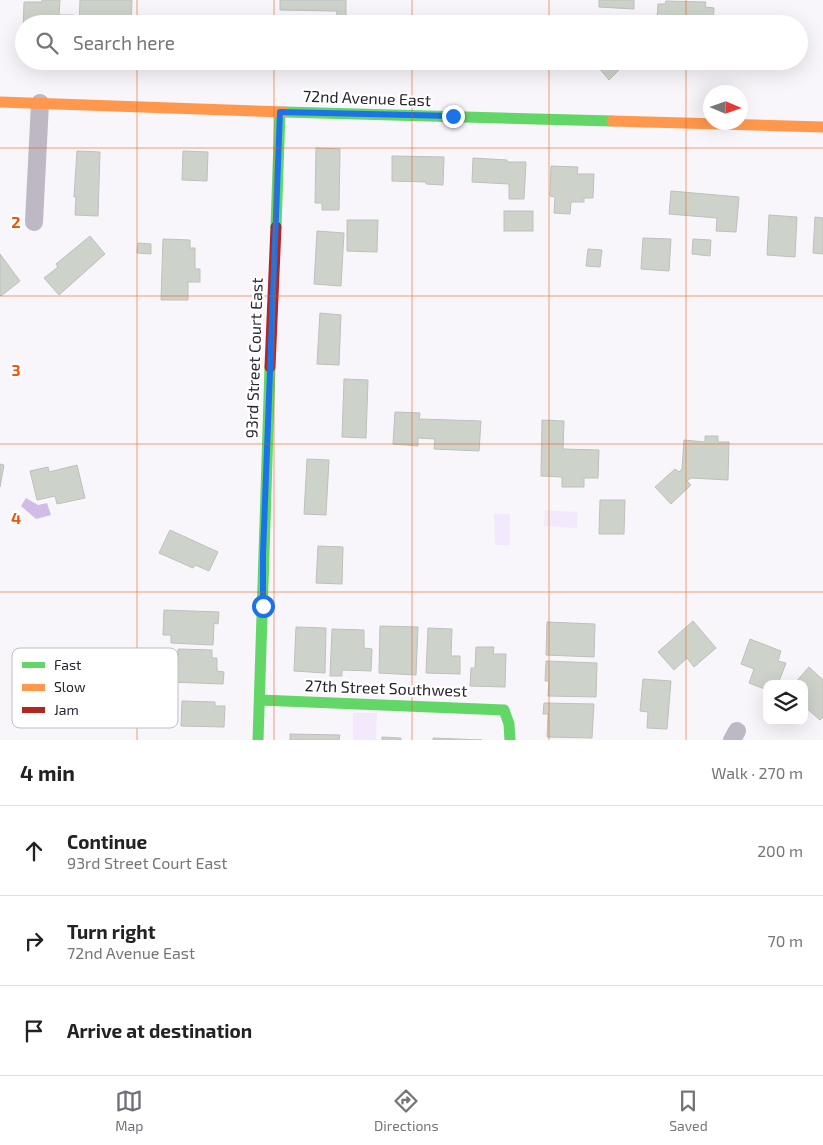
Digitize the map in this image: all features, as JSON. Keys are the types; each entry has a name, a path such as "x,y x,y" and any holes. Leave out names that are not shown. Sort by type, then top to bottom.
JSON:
{"street":[{"name":"72nd Avenue East","path":"0,102 823,127"},
{"path":"34,222 40,103"},
{"name":"93rd Street Court East","path":"258,740 263,554 280,112"},
{"name":"27th Street Southwest","path":"260,700 497,708 504,710 508,716 510,740"}],"shaded area":[{"path":"26,498 38,505 47,503 51,515 36,519 21,506"},
{"path":"545,510 578,512 577,528 544,526"},
{"path":"494,514 510,514 510,545 495,545"},
{"path":"353,713 377,713 376,740 353,740"}],"building":[{"path":"42,0 60,0 59,15 24,15 24,2 42,2"},
{"path":"80,0 132,0 131,15 79,15"},
{"path":"280,0 346,0 346,15 337,15 337,11 280,10"},
{"path":"599,0 634,0 634,9 599,7"},
{"path":"666,1 706,2 705,7 714,8 714,15 657,15 658,4 665,4"},
{"path":"601,70 619,70 609,80"},
{"path":"316,148 340,149 339,210 322,210 322,203 315,203"},
{"path":"77,151 100,152 98,216 75,215 76,197 74,197"},
{"path":"183,151 208,152 207,181 182,180"},
{"path":"392,156 444,157 443,185 426,184 426,182 392,181"},
{"path":"473,158 526,162 524,199 509,199 509,184 472,182"},
{"path":"551,166 578,167 577,174 594,174 593,198 584,198 584,202 571,202 570,214 554,213 555,197 550,196"},
{"path":"671,191 739,197 736,232 716,231 717,218 669,214"},
{"path":"504,211 533,211 533,231 504,231"},
{"path":"769,215 797,217 795,257 767,255"},
{"path":"815,217 823,218 823,254 813,253"},
{"path":"347,220 378,220 377,252 347,251"},
{"path":"317,231 344,233 341,286 314,284"},
{"path":"90,236 105,254 59,295 44,278 58,267 56,264"},
{"path":"643,238 671,239 669,271 641,269"},
{"path":"163,239 190,240 190,248 195,248 195,269 200,269 200,282 188,282 188,300 161,300"},
{"path":"693,239 711,240 710,256 692,254"},
{"path":"138,243 151,244 151,254 137,253"},
{"path":"588,249 602,250 600,267 586,266"},
{"path":"0,254 20,281 1,296 0,295"},
{"path":"320,313 341,315 339,365 317,364"},
{"path":"344,379 368,380 366,438 342,437"},
{"path":"395,412 420,413 419,419 481,421 479,451 434,449 435,439 418,438 418,446 393,444"},
{"path":"542,420 564,421 563,449 599,450 598,478 584,478 584,487 562,487 562,477 541,476"},
{"path":"705,436 718,436 718,442 729,442 728,480 691,478 687,481 691,485 671,504 655,487 675,469 679,472 682,469 684,440 705,442"},
{"path":"307,459 329,460 326,515 304,514"},
{"path":"0,464 4,465 0,487"},
{"path":"77,465 85,498 57,504 55,496 37,500 30,471 48,467 49,472"},
{"path":"600,500 625,500 624,534 599,534"},
{"path":"170,530 218,552 209,571 195,565 193,568 159,553"},
{"path":"318,546 343,547 342,584 316,583"},
{"path":"164,610 219,612 218,624 214,623 213,645 171,643 171,635 163,635"},
{"path":"693,621 716,648 694,667 687,658 674,670 658,652"},
{"path":"547,622 595,624 594,657 546,655"},
{"path":"380,626 418,627 416,675 379,673"},
{"path":"296,627 326,628 325,673 294,671"},
{"path":"428,628 452,629 451,656 460,656 460,674 426,673"},
{"path":"332,629 364,630 364,648 372,649 371,671 342,670 342,676 330,676"},
{"path":"750,639 781,651 778,661 786,663 780,680 763,680 763,688 749,683 754,669 741,664"},
{"path":"476,647 494,647 493,654 506,654 505,687 470,686 471,668 475,668"},
{"path":"178,649 212,650 212,658 217,658 217,671 224,672 223,684 178,682"},
{"path":"546,661 597,663 596,697 548,696 549,681 545,681"},
{"path":"809,667 823,680 823,717 820,720 808,710 808,680 798,680"},
{"path":"643,679 671,681 667,729 647,728 648,712 640,711"},
{"path":"182,701 215,702 215,706 225,706 224,727 181,726"},
{"path":"544,703 594,704 592,738 547,737 548,714 543,714"},
{"path":"290,734 340,735 339,740 290,740"},
{"path":"382,737 401,738 401,740 382,740"},
{"path":"433,738 482,740 433,740"}],"traffic: fast":[{"path":"276,227 280,112"},
{"path":"284,112 612,121"},
{"path":"258,740 270,367"},
{"path":"260,700 504,710 509,724 510,740"}],"traffic: slow":[{"path":"0,102 284,112"},
{"path":"612,121 823,127"}],"traffic: jam":[{"path":"270,367 276,227"}],"route":[{"path":"263,606 263,554 280,112 453,116"}]}
